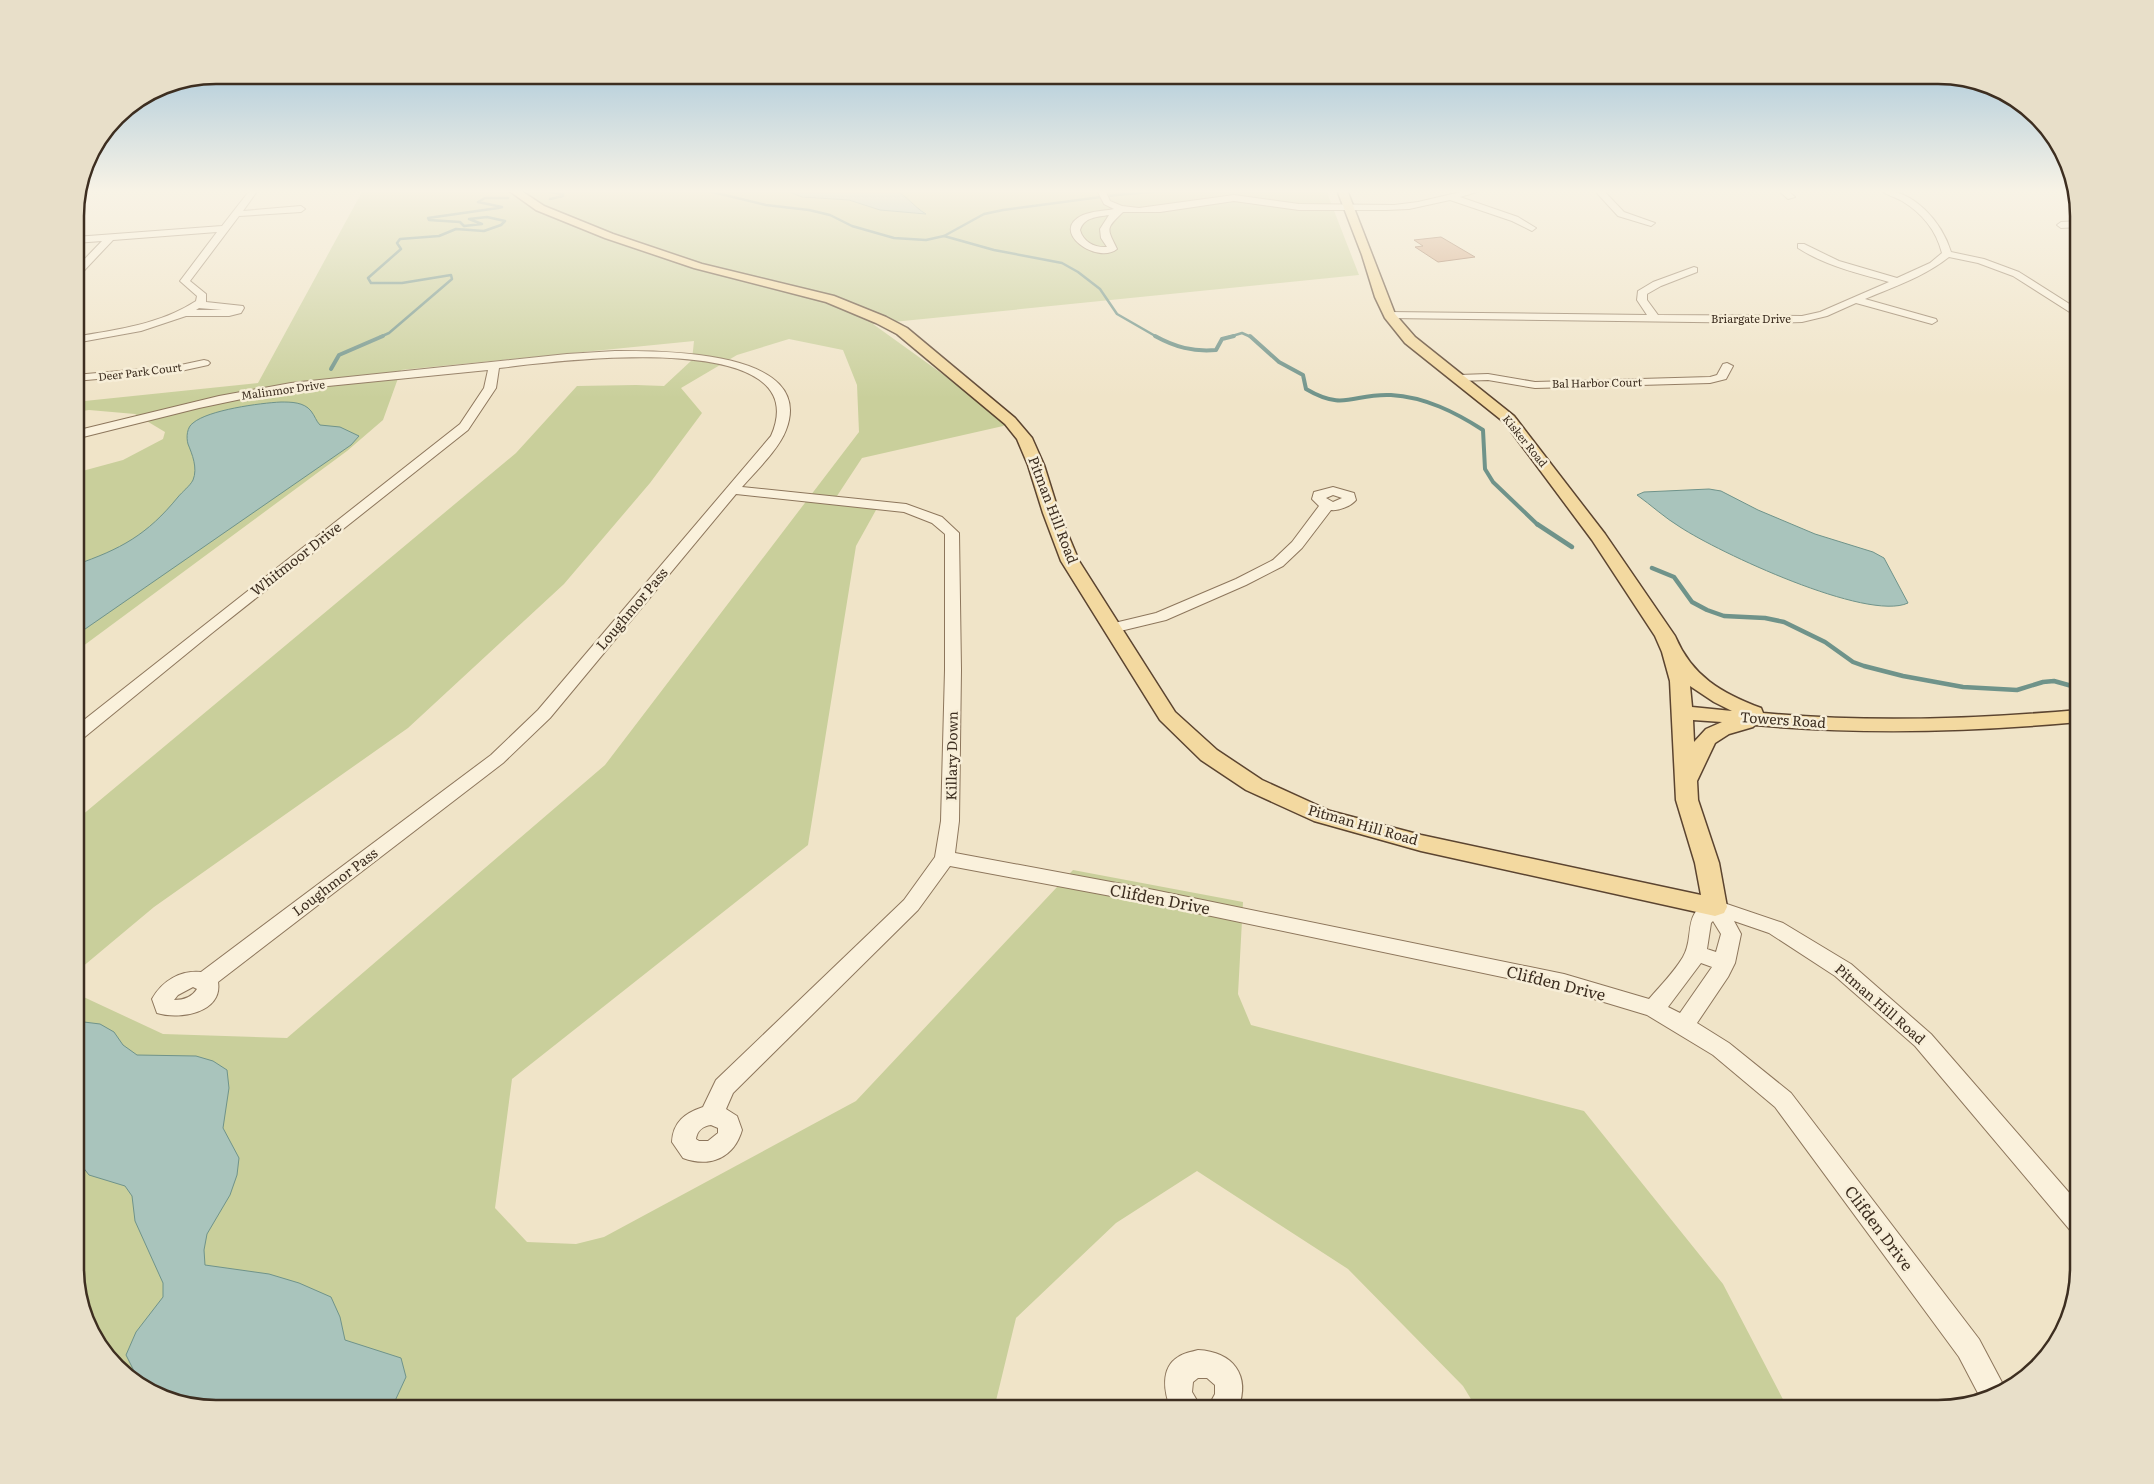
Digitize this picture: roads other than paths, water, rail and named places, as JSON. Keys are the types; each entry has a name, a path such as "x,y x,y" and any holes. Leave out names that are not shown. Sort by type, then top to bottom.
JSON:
{"main road":[{"name":"Pitman Hill Road","path":"678,259 830,299 881,320 902,331 1010,422 1024,438 1036,465 1051,513 1070,561 1167,716 1209,755 1254,786 1322,816 1412,840 1715,907"},
{"name":"Kisker Road","path":"1369,259 1381,297 1396,315 1410,340 1509,419 1604,546 1665,636 1672,652 1680,681 1683,713"},
{"path":"1672,652 1692,677 1711,692 1731,704 1756,712 1811,722"},
{"path":"1683,713 1687,800 1707,863 1715,907"},
{"name":"Towers Road","path":"1683,713 1853,726 1987,724 2070,717"},
{"path":"1685,785 1702,744 1708,736 1727,727 1774,720"}],"street":[{"path":"84,338 159,323 187,313 201,302 202,296 198,290 188,286 185,281 201,259"},
{"path":"1824,259 1898,281"},
{"name":"Briargate Drive","path":"1396,315 1795,319 1823,314 1933,265 1940,259"},
{"path":"1973,259 2016,274 2070,309"},
{"path":"1655,319 1642,300 1642,293 1657,284 1694,270"},
{"path":"1854,300 1932,321"},
{"path":"187,313 229,313 237,311 239,308 198,305"},
{"name":"Loughmor Pass","path":"204,981 497,759 544,714 777,437 786,416 782,396 760,373 732,363 689,355 592,356 494,366"},
{"name":"Deer Park Court","path":"84,377 176,369 204,363"},
{"name":"Malinmor Drive","path":"84,433 241,394 494,366"},
{"name":"Whitmoor Drive","path":"84,729 464,427 490,388 494,366"},
{"name":"Bal Harbor Court","path":"1459,378 1488,377 1535,385 1710,380 1722,377 1727,366"},
{"name":"Killary Down","path":"711,1115 724,1087 911,905 945,858 950,821 953,670 952,534 946,526 931,516 906,508 732,490"},
{"path":"1112,628 1161,617 1241,582 1278,563 1297,545 1327,505"},
{"name":"Clifden Drive","path":"945,858 1154,898 1564,982 1654,1009 1721,1049 1783,1100 1969,1348 1991,1389"},
{"path":"1654,1009 1690,964 1696,953 1701,920 1715,907 1731,934 1724,963 1717,977 1683,1025"},
{"name":"Pitman Hill Road","path":"1715,907 1776,928 1843,970 1923,1040 2070,1212"},
{"path":"1696,953 1724,963"},
{"path":"1181,1400 1177,1389 1181,1373 1187,1367 1203,1363 1219,1370 1229,1384 1227,1400"}],"water":[{"path":"297,403 308,408 320,425 340,427 359,436 351,445 84,630 84,562 120,546 144,531 167,510 190,484 195,471 187,438 191,425 200,418 210,414 260,404"},
{"path":"1709,489 1721,491 1758,510 1815,534 1873,552 1884,558 1908,603 1888,606 1860,603 1793,582 1699,538 1674,523 1637,495 1644,492"},
{"path":"84,1022 100,1024 114,1032 123,1045 137,1055 196,1056 213,1061 227,1070 229,1088 223,1128 239,1158 237,1175 230,1195 207,1234 204,1250 205,1265 269,1274 299,1283 331,1297 340,1317 345,1340 401,1358 406,1377 395,1400 198,1399 181,1396 157,1387 142,1378 135,1372 126,1355 136,1332 163,1297 163,1283 135,1221 132,1196 125,1186 89,1175 84,1169"}],"waterway":[{"path":"380,337 389,333 452,279 451,275 402,283 371,283 368,278 389,259"},
{"path":"1042,259 1062,263 1078,272 1100,289 1117,314 1156,337"},
{"path":"1229,337 1242,333 1251,337"},
{"path":"331,369 339,355 383,336"},
{"path":"1156,337 1184,348 1216,350 1222,339 1234,336"},
{"path":"1250,336 1279,362 1303,375 1306,389 1319,396 1340,400 1378,395 1404,396 1428,402 1462,417 1483,430 1485,469 1493,482 1538,525"},
{"path":"1537,524 1572,547"},
{"path":"1652,568 1674,577 1692,602 1707,610 1724,616 1765,618 1784,622 1825,642 1853,662 1864,666 1903,676 1963,687 2017,690 2043,682 2054,681 2070,685"}]}
